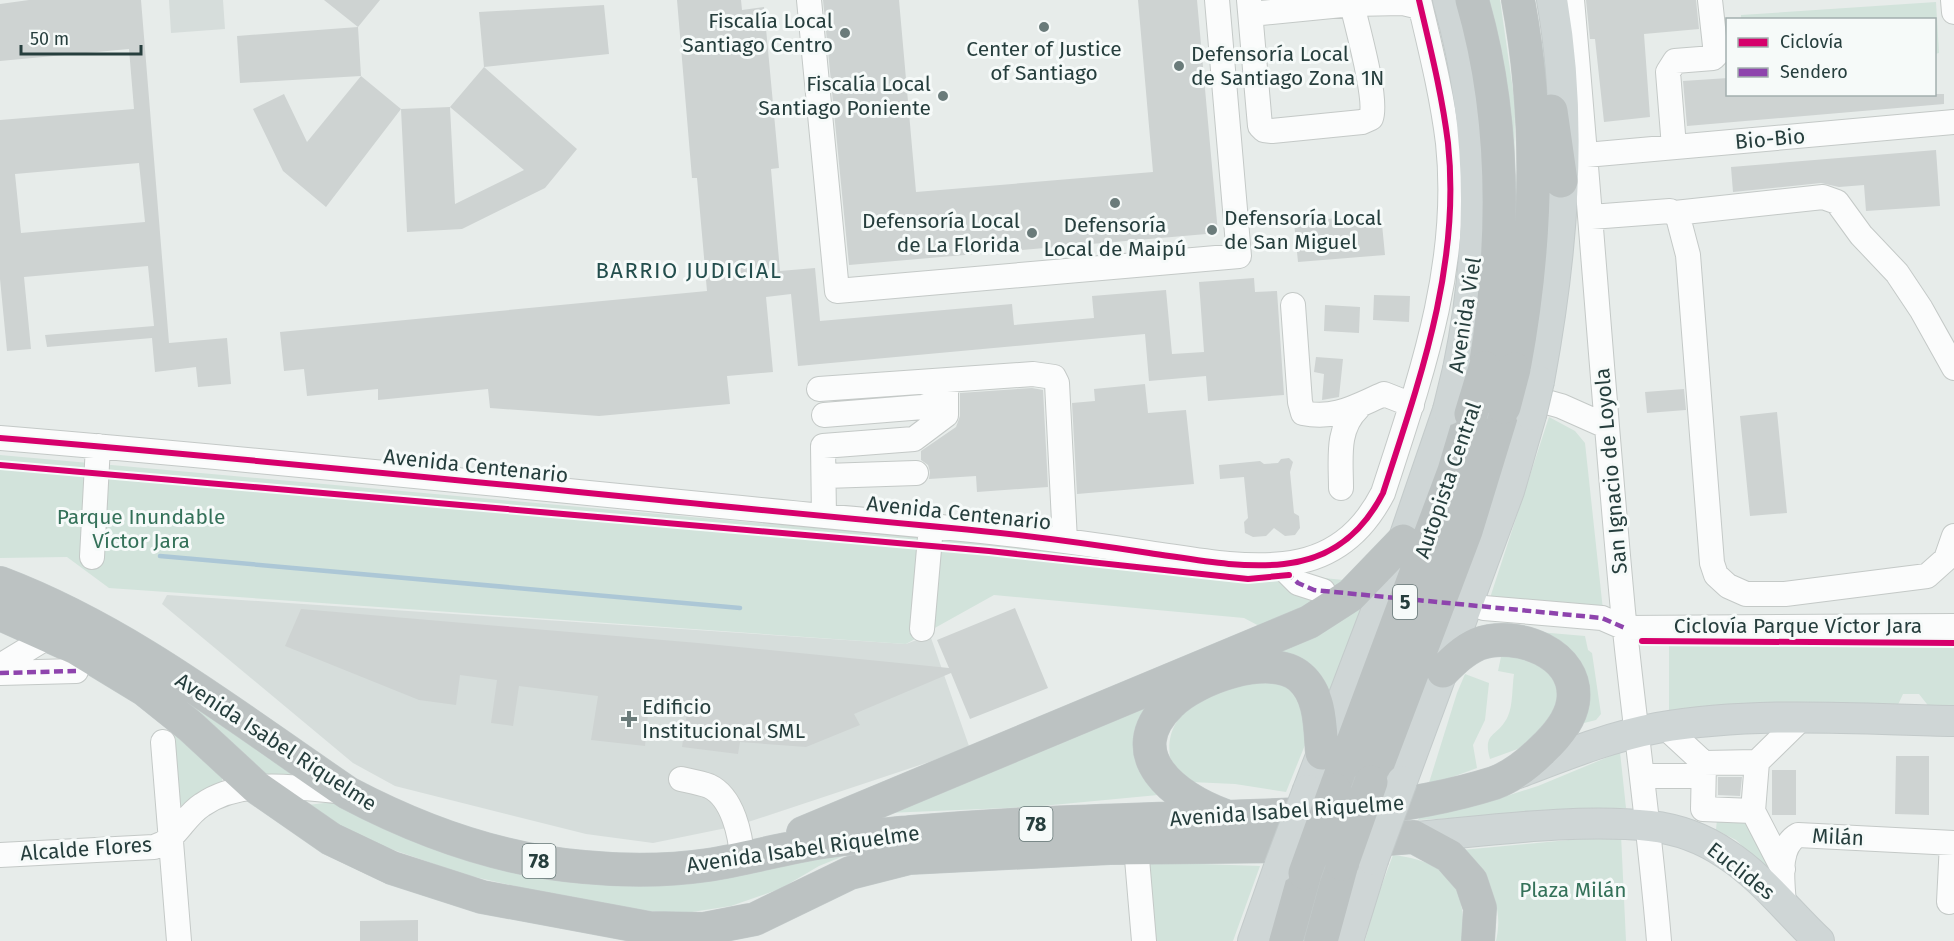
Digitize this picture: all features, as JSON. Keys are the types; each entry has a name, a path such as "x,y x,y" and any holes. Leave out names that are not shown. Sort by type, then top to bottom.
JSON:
{"highway":[{"name":"Autopista Central","path":"1321,941 1358,862 1387,782 1466,531 1518,411 1490,373 1500,173 1491,84 1472,0"},
{"name":"Autopista Central","path":"1286,941 1292,870 1322,790 1454,471 1460,412 1490,373 1527,287 1534,183 1529,72 1518,0"},
{"path":"1534,0 1543,41 1561,181"},
{"path":"742,859 1308,622 1351,594 1403,541"},
{"name":"Avenida Isabel Riquelme","path":"0,583 58,608 121,641 348,792 439,835 495,852 552,864 643,870 677,868 742,859 822,842 913,832 1051,823 1228,817 1410,804 1472,790 1516,774"},
{"name":"Avenida Isabel Riquelme","path":"0,614 51,635 145,690 190,726 256,787 300,820 355,851 392,868 452,889 649,928 738,932 850,873 887,862 931,856 1136,848 1283,847 1414,837"},
{"path":"1443,671 1469,648 1499,640 1533,644 1549,653 1563,666 1573,688 1573,701 1569,715 1545,748 1516,774"},
{"path":"1228,817 1183,796 1168,785 1156,769 1151,753 1153,730 1166,708 1178,697 1207,682 1245,669 1270,666 1285,669 1298,675 1312,693 1320,721 1322,753"},
{"path":"1414,837 1449,856 1471,881 1480,908 1479,941"}],"main road":[{"path":"1490,373 1555,277 1561,181 1561,80 1552,0"},
{"name":"Avenida Viel","path":"1429,2 1468,88 1477,173 1475,266 1490,373"},
{"path":"1387,782 1443,671 1509,491 1518,411"},
{"path":"1322,790 1322,753 1403,541 1460,412"},
{"name":"Avenida Isabel Riquelme","path":"1516,774 1637,733 1728,720 1803,718 1954,721"},
{"name":"Avenida Isabel Riquelme","path":"1414,837 1553,826 1650,826"},
{"name":"Euclides","path":"1650,826 1690,836 1728,855 1784,905 1813,938"},
{"path":"1348,941 1358,862"},
{"path":"1253,941 1292,870"}],"street":[{"path":"809,0 837,291 1239,256 1216,0"},
{"name":"San Ignacio de Loyola","path":"1572,0 1606,426 1625,628 1650,826 1659,941"},
{"path":"1674,147 1668,72 1675,61 1713,58 1716,55 1710,0"},
{"path":"1953,0 1954,12"},
{"path":"1354,1 1373,112 1371,118 1362,122 1264,130 1260,126 1250,7 1354,1 1429,2"},
{"name":"Avenida Centenario","path":"0,438 931,526 1195,559 1280,565 1316,558 1332,551 1364,524 1383,493 1431,340 1445,267 1449,173 1448,142 1433,59 1429,2"},
{"name":"Bio-Bio","path":"1586,154 1954,122"},
{"path":"1590,217 1670,211 1675,213 1823,197 1837,202 1861,235 1897,273 1921,309 1954,368"},
{"path":"1675,213 1688,255 1711,554 1716,575 1728,586 1746,594 1775,594 1927,576 1946,559 1954,536"},
{"path":"1293,305 1300,402 1303,413 1317,416 1358,408"},
{"path":"1431,340 1440,362 1490,373 1546,401 1606,426"},
{"path":"1341,488 1343,431 1346,419 1358,408 1384,394 1412,405 1435,387 1490,373"},
{"path":"819,389 946,390 1033,374 1054,377 1057,382 1065,541"},
{"path":"824,415 923,407 946,390"},
{"path":"824,516 823,446 914,439 946,416 946,390"},
{"path":"92,557 98,446"},
{"path":"825,476 916,473"},
{"path":"922,629 931,526"},
{"path":"1280,565 1298,583 1323,591"},
{"path":"1484,608 1602,618 1625,628 1954,626"},
{"path":"0,666 51,635"},
{"path":"0,674 76,671"},
{"path":"1644,784 1703,785 1757,762 1803,718"},
{"path":"1666,728 1703,785 1753,811"},
{"path":"163,742 179,941"},
{"path":"1757,762 1753,811 1783,869"},
{"path":"681,779 711,787 729,806 741,845 742,859"},
{"path":"1690,836 1703,785"},
{"path":"170,840 202,804 226,794 256,787 348,792"},
{"name":"Milán","path":"1784,905 1783,869 1788,843 1798,835 1953,843"},
{"name":"Alcalde Flores","path":"0,855 154,847 170,840"},
{"path":"1949,902 1953,843"},
{"path":"1136,848 1144,941"}],"shaded area":[{"path":"169,0 223,0 225,29 171,33"},
{"name":"Edificio Institucional SML","path":"167,595 906,644 930,635 969,746 932,761 736,826 653,843 586,834 395,786 353,763 162,604"}],"green space":[{"path":"1481,0 1500,0 1515,104 1513,263"},
{"path":"1936,2 1939,53 1936,54 1936,18 1741,18 1741,15"},
{"path":"1549,417 1575,431 1585,443 1603,610 1488,604"},
{"name":"Parque Inundable Víctor Jara","path":"0,455 938,539 1353,581 1263,628 1244,618 994,595 906,644 109,588 67,557 0,558"},
{"path":"1355,609 1364,610 1332,705 1256,657"},
{"path":"1480,627 1585,636 1588,650 1592,653 1601,714 1596,720 1576,725 1580,685"},
{"path":"1669,644 1954,645 1954,709 1930,708 1919,694 1903,694 1897,707 1669,714"},
{"path":"1502,652 1532,653 1568,696 1529,745 1490,759 1488,744 1492,735 1508,716 1512,701 1514,674 1498,671"},
{"path":"119,655 309,781 261,776"},
{"path":"1465,674 1489,683 1485,720 1473,745 1477,768 1428,786 1457,693"},
{"path":"1250,681 1287,681 1307,709 1305,745 1286,792 1235,784 1191,782 1171,764 1170,745 1173,730 1180,718 1204,699"},
{"path":"1164,691 1158,795 1031,807 887,813"},
{"path":"168,725 222,774 222,784 195,795 173,815"},
{"path":"1620,752 1626,808 1418,820 1421,815 1478,805 1538,786"},
{"path":"340,801 493,865 873,844 819,866 780,889 731,906 679,914 602,906 466,875 362,839 300,806"},
{"path":"1746,810 1773,875 1736,840 1716,830 1717,819"},
{"name":"Plaza Milán","path":"1621,835 1626,941 1496,941 1498,914 1496,902 1486,881 1462,850"},
{"path":"1393,855 1428,863 1450,880 1461,906 1462,941 1365,941 1377,898"},
{"path":"1143,862 1260,866 1233,941 1148,941"}],"building":[{"path":"29,0 141,0 169,343 227,338 231,384 198,387 196,367 155,372 152,338 47,347 45,335 154,326 148,266 24,277 31,349 7,351 0,279 0,120 134,109 129,49 0,61 0,4","holes":["139,163 145,222 21,233 15,174"]},
{"path":"324,0 380,0 358,27"},
{"path":"677,0 741,0 742,10 764,7 779,168 771,169 780,271 815,268 820,321 1012,304 1014,325 1094,318 1092,296 1166,290 1172,354 1204,352 1199,282 1254,278 1255,292 1277,291 1284,395 1208,401 1206,376 1149,381 1145,334 798,366 791,294 766,297 773,372 727,376 730,404 599,416 490,408 488,389 378,400 378,389 307,396 304,369 284,371 280,332 707,291 697,178 692,178"},
{"path":"823,0 899,0 916,192 1153,172 1138,0 1197,0 1218,233 849,265"},
{"path":"1586,0 1696,0 1699,29 1644,34 1650,117 1604,122 1595,39 1590,39"},
{"path":"604,5 609,54 484,67 479,12"},
{"path":"358,27 361,76 240,83 237,36"},
{"path":"484,67 577,149 545,188 462,229 407,232 401,109 450,107","holes":["450,107 524,170 455,204"]},
{"path":"361,76 401,109 326,207 283,171 253,109 284,94 307,142"},
{"path":"1726,78 1726,96 1936,96 1936,94 1944,94 1944,104 1687,126 1683,81"},
{"path":"1936,150 1940,206 1866,211 1864,185 1839,187 1821,183 1733,192 1731,167"},
{"path":"1381,214 1385,255 1298,262 1294,222"},
{"path":"1374,295 1410,296 1409,322 1373,320"},
{"path":"1325,305 1360,307 1359,333 1324,331"},
{"path":"1316,357 1343,359 1339,397 1322,400 1324,374 1314,372"},
{"path":"1145,384 1148,413 1186,410 1194,484 1077,494 1072,403 1095,401 1094,389"},
{"path":"1032,388 1043,390 1048,487 977,492 976,476 929,479 928,465 921,460 921,451 956,427 960,416 960,393"},
{"path":"1684,389 1686,410 1647,413 1645,392"},
{"path":"1777,412 1787,513 1750,516 1740,416"},
{"path":"1289,458 1293,462 1290,472 1294,513 1299,516 1300,528 1295,535 1285,536 1274,528 1266,536 1253,537 1245,533 1244,522 1248,518 1244,477 1220,479 1219,465 1260,461 1264,464 1278,463 1281,459"},
{"path":"1015,608 1048,688 970,719 951,673 854,714 860,725 806,747 740,742 738,754 682,747 688,706 649,701 645,746 591,740 598,696 519,686 513,726 491,723 497,680 460,675 456,705 419,700 285,646 301,609 698,643 949,668 937,640"},
{"path":"1896,756 1929,756 1929,815 1895,814"},
{"path":"1772,770 1796,770 1796,815 1772,815"},
{"path":"1718,777 1742,777 1740,796 1718,795"},
{"path":"418,920 418,941 360,941 360,921"}],"waterway":[{"path":"160,556 740,608"}],"marked path":[{"path":"1286,572 1298,583 1314,590 1602,618 1625,628"},
{"path":"0,673 76,671"}],"cycle path":[{"path":"0,438 976,530 1233,564 1284,564 1316,557 1343,542 1355,532 1375,508 1383,493 1423,364 1443,277 1449,233 1448,143 1439,89 1419,0"},
{"path":"0,465 989,551 1248,579 1289,575"},
{"name":"Ciclovía Parque Víctor Jara","path":"1642,641 1954,643"}],"place":[{"name":"Center of Justice of Santiago","path":"1044,27"},
{"name":"Fiscalía Local Santiago Centro","path":"845,33"},
{"name":"Defensoría Local de Santiago Zona 1N","path":"1179,66"},
{"name":"Fiscalía Local Santiago Poniente","path":"943,96"},
{"name":"Defensoría Local de Maipú","path":"1115,203"},
{"name":"Defensoría Local de San Miguel","path":"1212,230"},
{"name":"Defensoría Local de La Florida","path":"1032,233"},
{"name":"Edificio Institucional SML","path":"629,719"}],"district":[{"name":"BARRIO JUDICIAL","path":"689,270"}]}
